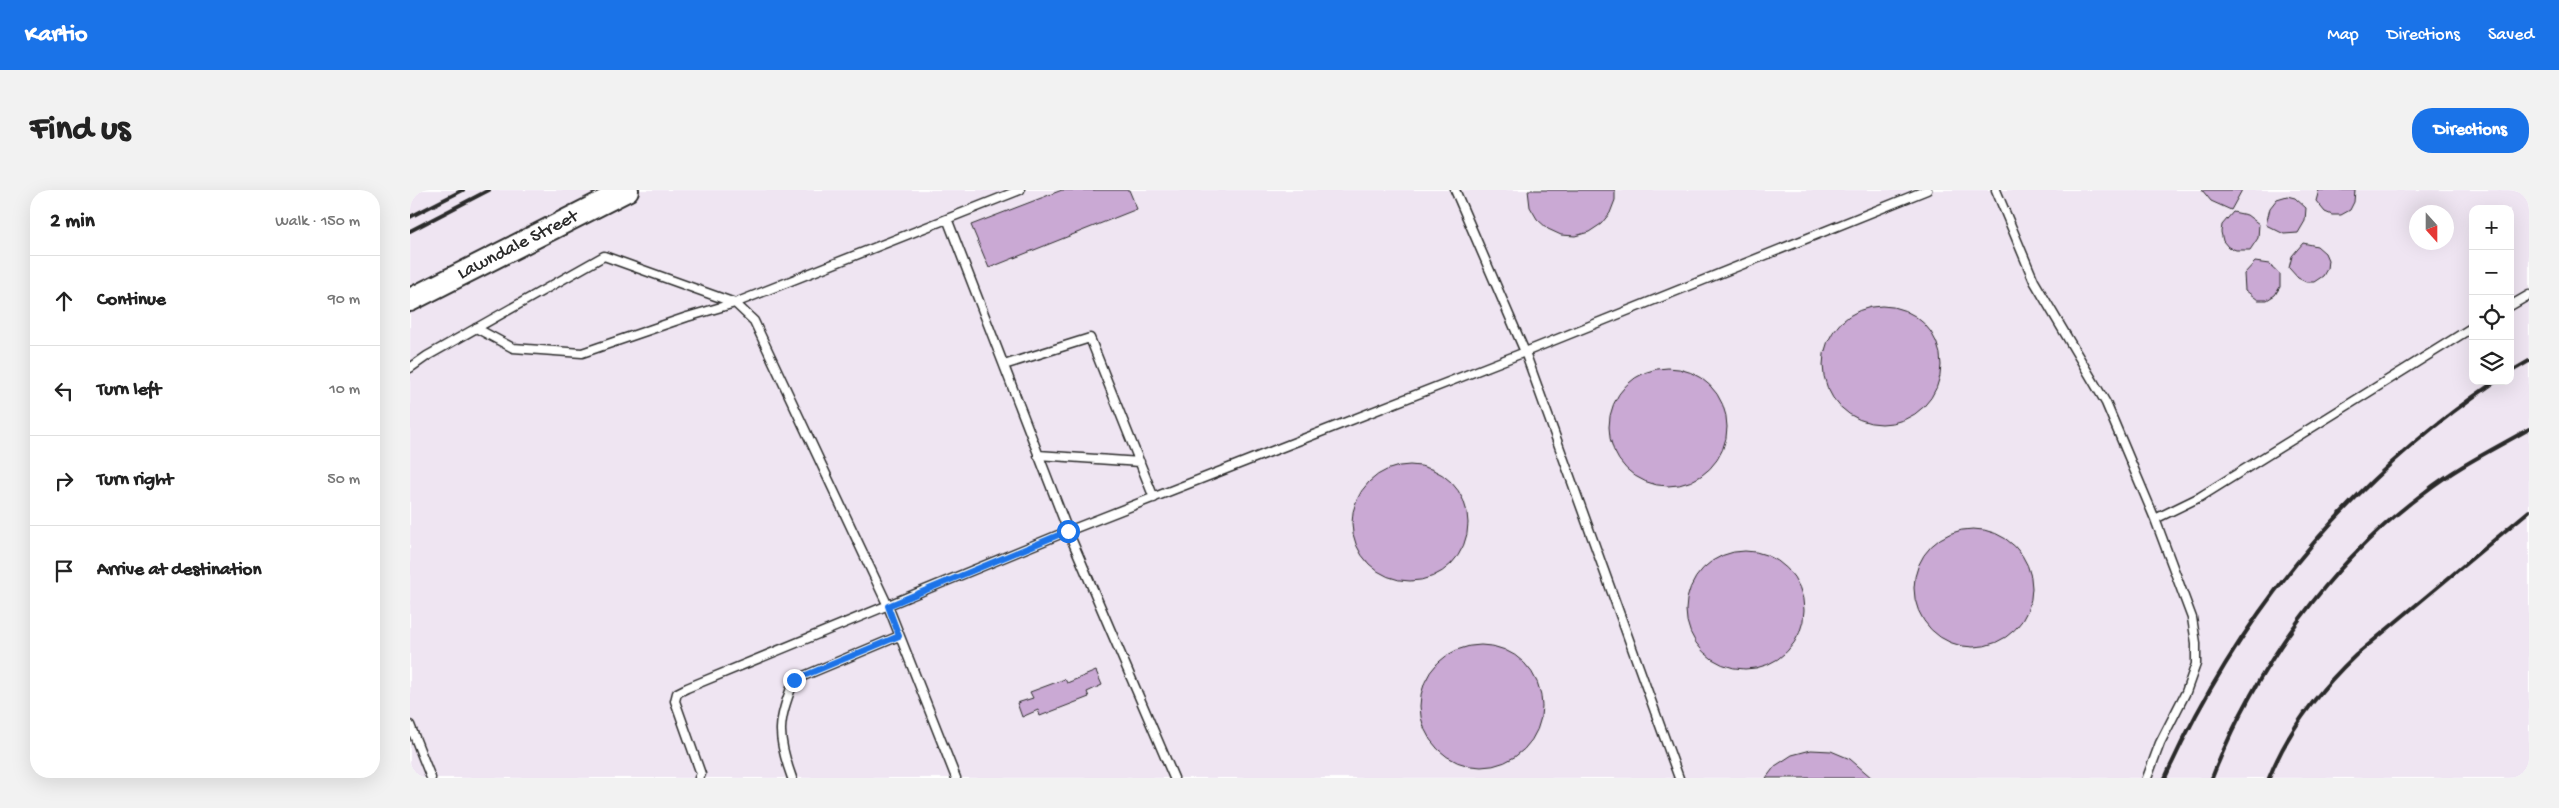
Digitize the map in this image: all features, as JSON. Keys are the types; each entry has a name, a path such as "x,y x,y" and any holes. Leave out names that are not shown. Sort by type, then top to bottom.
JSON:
{"main road":[{"name":"Lawndale Street","path":"410,300 627,190"}],"lane":[{"path":"476,328 513,348 582,354 687,317 735,303 948,221 1020,190"},
{"path":"1455,190 1524,352 1679,778"},
{"path":"699,778 701,774 675,701 677,693 1068,531 1524,352 1927,190"},
{"path":"1996,190 2034,281 2106,402 2155,519 2192,618 2196,643 2196,664 2186,692 2160,743 2147,778"},
{"path":"948,221 1068,531 1174,778"},
{"path":"410,368 476,328 604,256 735,303 754,321 888,606 956,778"},
{"path":"2514,304 2529,295"},
{"path":"2155,519 2200,497 2469,329"},
{"path":"1004,365 1090,338 1154,498"},
{"path":"1038,456 1140,462"},
{"path":"792,778 781,746 782,713 794,680 899,636"},
{"path":"410,725 430,778"}],"shaded area":[{"path":"410,190 2529,190 2529,778 410,778"}],"building":[{"path":"1062,190 1129,190 1137,209 989,268 971,225"},
{"path":"1528,190 1615,190 1615,200 1610,213 1601,224 1589,232 1575,236 1561,235 1548,229 1537,219 1530,207"},
{"path":"2202,190 2242,190 2231,210 2211,201"},
{"path":"2319,190 2355,190 2354,202 2350,210 2341,215 2332,215 2325,212 2316,201"},
{"path":"2287,196 2295,198 2306,208 2305,221 2298,233 2284,234 2266,225 2270,208 2277,199"},
{"path":"2233,212 2247,215 2259,224 2258,238 2250,250 2236,250 2228,247 2223,241 2222,225"},
{"path":"2303,243 2317,246 2325,253 2328,260 2327,269 2323,276 2314,282 2306,282 2298,278 2289,268 2292,256"},
{"path":"2255,262 2269,264 2280,274 2280,287 2275,295 2267,300 2258,300 2245,290 2244,274"},
{"path":"1882,306 1904,311 1915,316 1931,332 1936,343 1941,365 1936,387 1931,398 1915,414 1904,419 1882,424 1860,419 1849,414 1833,398 1828,387 1823,365 1828,343 1833,332 1849,316 1860,311"},
{"path":"1668,368 1690,373 1701,378 1717,394 1722,405 1727,427 1722,449 1717,460 1701,476 1690,481 1668,486 1646,481 1635,476 1619,460 1614,449 1609,427 1614,405 1619,394 1635,378 1646,373"},
{"path":"1410,465 1432,469 1442,474 1451,482 1459,491 1464,501 1468,523 1464,545 1459,555 1451,564 1442,572 1432,577 1410,581 1388,577 1378,572 1369,564 1361,555 1356,545 1352,523 1356,501 1361,491 1369,482 1378,474 1388,469"},
{"path":"1973,529 1995,534 2006,539 2022,555 2027,566 2032,588 2027,610 2022,621 2006,637 1995,642 1973,647 1951,642 1940,637 1924,621 1919,610 1914,588 1919,566 1924,555 1940,539 1951,534"},
{"path":"1745,551 1767,556 1778,561 1794,577 1799,588 1804,610 1799,632 1794,643 1778,659 1767,664 1745,669 1723,664 1712,659 1696,643 1691,632 1686,610 1691,588 1696,577 1712,561 1723,556"},
{"path":"1481,645 1505,649 1524,663 1538,682 1542,706 1538,730 1524,749 1505,763 1481,767 1457,763 1438,749 1424,730 1420,706 1424,682 1438,663 1457,649"},
{"path":"1096,671 1102,685 1087,692 1089,697 1040,716 1038,710 1022,717 1017,703 1033,698 1030,692 1065,679 1067,683"},
{"path":"1811,750 1831,751 1850,759 1872,778 1766,778 1775,766 1792,755"}],"railway":[{"path":"410,217 463,190"},
{"path":"410,231 489,190"},
{"path":"2514,370 2529,361"},
{"path":"2165,778 2194,718 2227,661 2263,607 2302,556 2345,508 2392,463 2442,420 2490,385"},
{"path":"2212,778 2250,697 2273,658 2299,620 2357,551 2390,520 2437,483 2529,429"},
{"path":"2269,778 2285,743 2295,727 2342,668 2529,511"}],"route":[{"path":"794,680 899,636 888,606 1068,531"}]}
